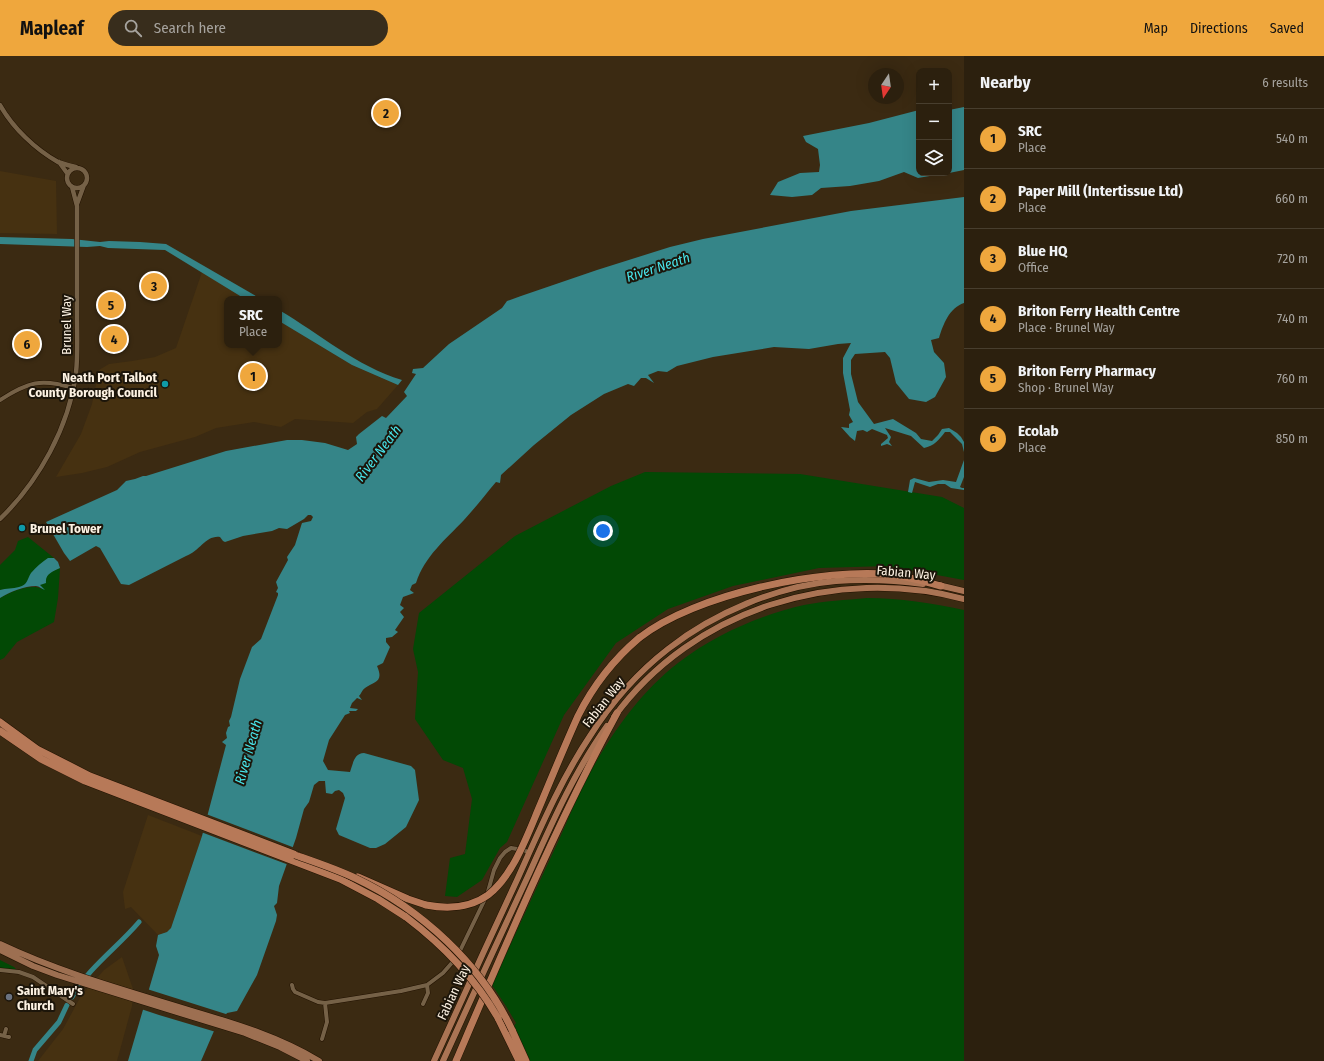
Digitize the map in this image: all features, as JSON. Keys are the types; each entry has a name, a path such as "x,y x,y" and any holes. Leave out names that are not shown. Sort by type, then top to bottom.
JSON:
{"highway":[{"path":"295,855 354,875 408,899 426,905 436,907 454,907 468,904 483,898 500,882 514,861 578,716 588,698 609,668 627,649 639,638 658,625 704,603 760,588 818,577 844,575 894,575 941,586"},
{"name":"Fabian Way","path":"434,1061 529,853 571,767 590,736 625,689 650,664 668,649 716,618 751,602 771,595 814,584 835,581 894,580 941,586 964,591"},
{"name":"Fabian Way","path":"443,1061 562,802 593,747 617,712 648,678 699,637 731,620 769,604 791,598 816,592 853,588 902,589 964,599"},
{"path":"456,1061 513,927 594,755 617,712"},
{"path":"0,722 37,749 83,772 337,871 391,898 425,923 451,946 478,976 496,1000 526,1061"},
{"path":"0,731 41,759 85,781 351,884 378,899 416,925 442,947 470,977 498,1018 519,1061"},
{"path":"508,1040 514,1061"}],"main road":[{"path":"1,947 33,966 57,975 245,1033 280,1047 307,1061"},
{"path":"1,947 59,969 267,1034 319,1061"}],"street":[{"path":"0,105 20,132 43,152 59,162 81,168 86,174 87,179 84,185 78,188 72,187 67,181 68,173 76,167"},
{"path":"59,162 68,173"},
{"name":"Brunel Way","path":"76,206 84,185"},
{"name":"Brunel Way","path":"0,519 17,500 48,457 66,414 73,388 78,353 77,231 76,206 72,187"},
{"path":"0,400 19,389 38,382 50,382 73,388"},
{"path":"292,985 295,992 318,1002 325,1003 401,991 427,985 443,973 457,957 487,895 494,870 500,858 505,852 512,848 524,850 529,853"},
{"path":"0,970 19,972 33,977 73,1004"},
{"path":"423,1004 428,993 427,985"},
{"path":"322,1039 326,1031 327,1022 325,1003"},
{"path":"4,1036 6,1029"}],"shaded area":[{"path":"0,171 56,181 57,234 0,233"},
{"name":"Neath Port Talbot County Borough Council","path":"202,272 240,296 224,296 224,348 282,348 282,323 352,365 398,385 377,409 367,412 353,423 295,419 281,427 254,422 216,428 195,437 140,452 107,467 56,477 81,434 92,404 99,370 109,364 155,357 176,348"},
{"path":"148,815 202,836 171,928 167,932 158,935 131,907 125,909 123,892"},
{"path":"122,957 133,989 132,1006 117,1061 38,1061 63,1029 81,996 104,970"}],"green space":[{"path":"645,472 800,474 942,497 964,508 964,580 888,566 819,568 733,586 668,609 616,643 564,715 507,842 500,848 482,880 457,897 445,896 450,858 465,854 472,799 463,768 443,760 415,719 418,672 413,649 419,613 515,536 611,486"},
{"path":"28,537 54,558 48,558 26,584 19,588 0,590 0,565 15,550 18,541"},
{"path":"60,568 58,598 54,622 17,642 4,658 0,660 0,598 15,590 27,587 38,587 43,589 40,585 49,573"},
{"path":"867,598 916,601 964,610 964,1061 530,1061 514,1026 516,1023 492,985 586,779 629,712 652,686 678,663 722,635 738,627 771,614 804,605 819,602"},
{"path":"0,960 14,967 19,972 0,970"}],"water":[{"path":"964,107 964,170 952,172 952,140 952,109"},
{"path":"916,111 916,176 930,176 918,178 904,172 879,181 850,186 821,188 812,195 792,197 770,195 778,182 800,173 819,172 820,165 818,149 806,142 803,136 869,123"},
{"name":"River Neath","path":"964,197 964,303 954,309 947,318 939,338 931,340 934,352 944,363 946,377 935,397 926,402 909,399 896,383 890,358 885,352 855,354 851,360 851,374 858,402 874,424 893,419 916,433 921,439 932,441 942,429 949,428 961,437 964,442 964,452 962,444 950,432 945,432 941,438 931,446 924,448 911,436 885,428 891,437 889,442 892,446 887,444 881,446 881,444 888,438 887,435 872,429 867,432 863,430 857,431 855,441 850,437 841,427 849,428 849,424 853,422 849,415 850,410 843,373 843,358 851,343 809,349 774,347 713,357 677,366 667,372 658,371 648,375 654,383 646,378 641,378 634,386 628,384 604,394 571,415 534,445 501,475 500,483 496,482 430,556 416,583 412,585 410,590 414,593 403,597 400,605 404,608 400,612 404,617 395,630 398,632 392,637 386,638 386,642 390,647 383,663 377,666 379,678 363,690 359,696 362,700 357,698 352,703 350,708 358,709 356,711 349,711 350,713 345,715 329,740 323,761 328,770 350,772 356,757 361,753 364,753 411,766 415,770 419,800 406,827 385,844 376,848 370,848 339,835 336,829 345,798 343,793 339,790 332,794 326,793 325,781 319,781 314,785 309,802 304,809 296,838 279,886 277,903 274,906 277,915 276,921 257,975 237,1011 227,1013 214,1031 201,1061 128,1061 159,955 156,946 158,935 167,932 171,928 202,836 226,745 222,742 227,738 226,733 228,727 230,726 229,721 240,679 252,647 261,639 278,595 276,592 278,588 276,582 288,560 287,557 295,545 302,523 311,521 313,517 308,515 287,529 279,528 272,531 243,536 225,542 220,537 211,538 191,554 129,585 121,584 100,548 96,546 70,561 46,522 117,490 126,481 226,451 287,440 325,443 348,450 357,444 356,437 359,434 382,416 386,418 407,396 404,392 416,374 412,373 413,369 423,368 449,344 502,308 507,301 521,296 670,247 703,239 851,211"},
{"path":"0,237 166,244 256,296 240,296 165,250 108,248 100,246 87,247 0,244"},
{"path":"282,312 369,367 402,380 398,385 352,365 282,323"},
{"path":"964,460 964,477 960,487 964,488 964,490 951,488 945,484 938,484 930,487 915,482 912,493 908,492 910,480 914,478 929,482 943,480 956,482"},
{"path":"48,558 54,558 58,562 60,568 48,575 46,583 40,585 45,590 37,586 31,586 22,588 0,598 0,590 17,588 24,585 33,571"}],"pier":[{"path":"206,814 295,848 289,865 201,832"},
{"path":"147,989 229,1015 216,1032 159,1015 141,1009"}],"waterway":[{"path":"72,997 95,967 139,922"},
{"path":"31,1061 35,1050 59,1022 67,1005"}],"place":[{"name":"Paper Mill (Intertissue Ltd)","path":"386,113"},
{"name":"Blue HQ","path":"154,286"},
{"name":"Briton Ferry Pharmacy","path":"111,305"},
{"name":"Briton Ferry Health Centre","path":"114,339"},
{"name":"Ecolab","path":"27,344"},
{"name":"SRC","path":"253,376"},
{"name":"Neath Port Talbot County Borough Council","path":"165,384"},
{"name":"Brunel Tower","path":"22,528"},
{"name":"Saint Mary's Church","path":"9,997"}]}
